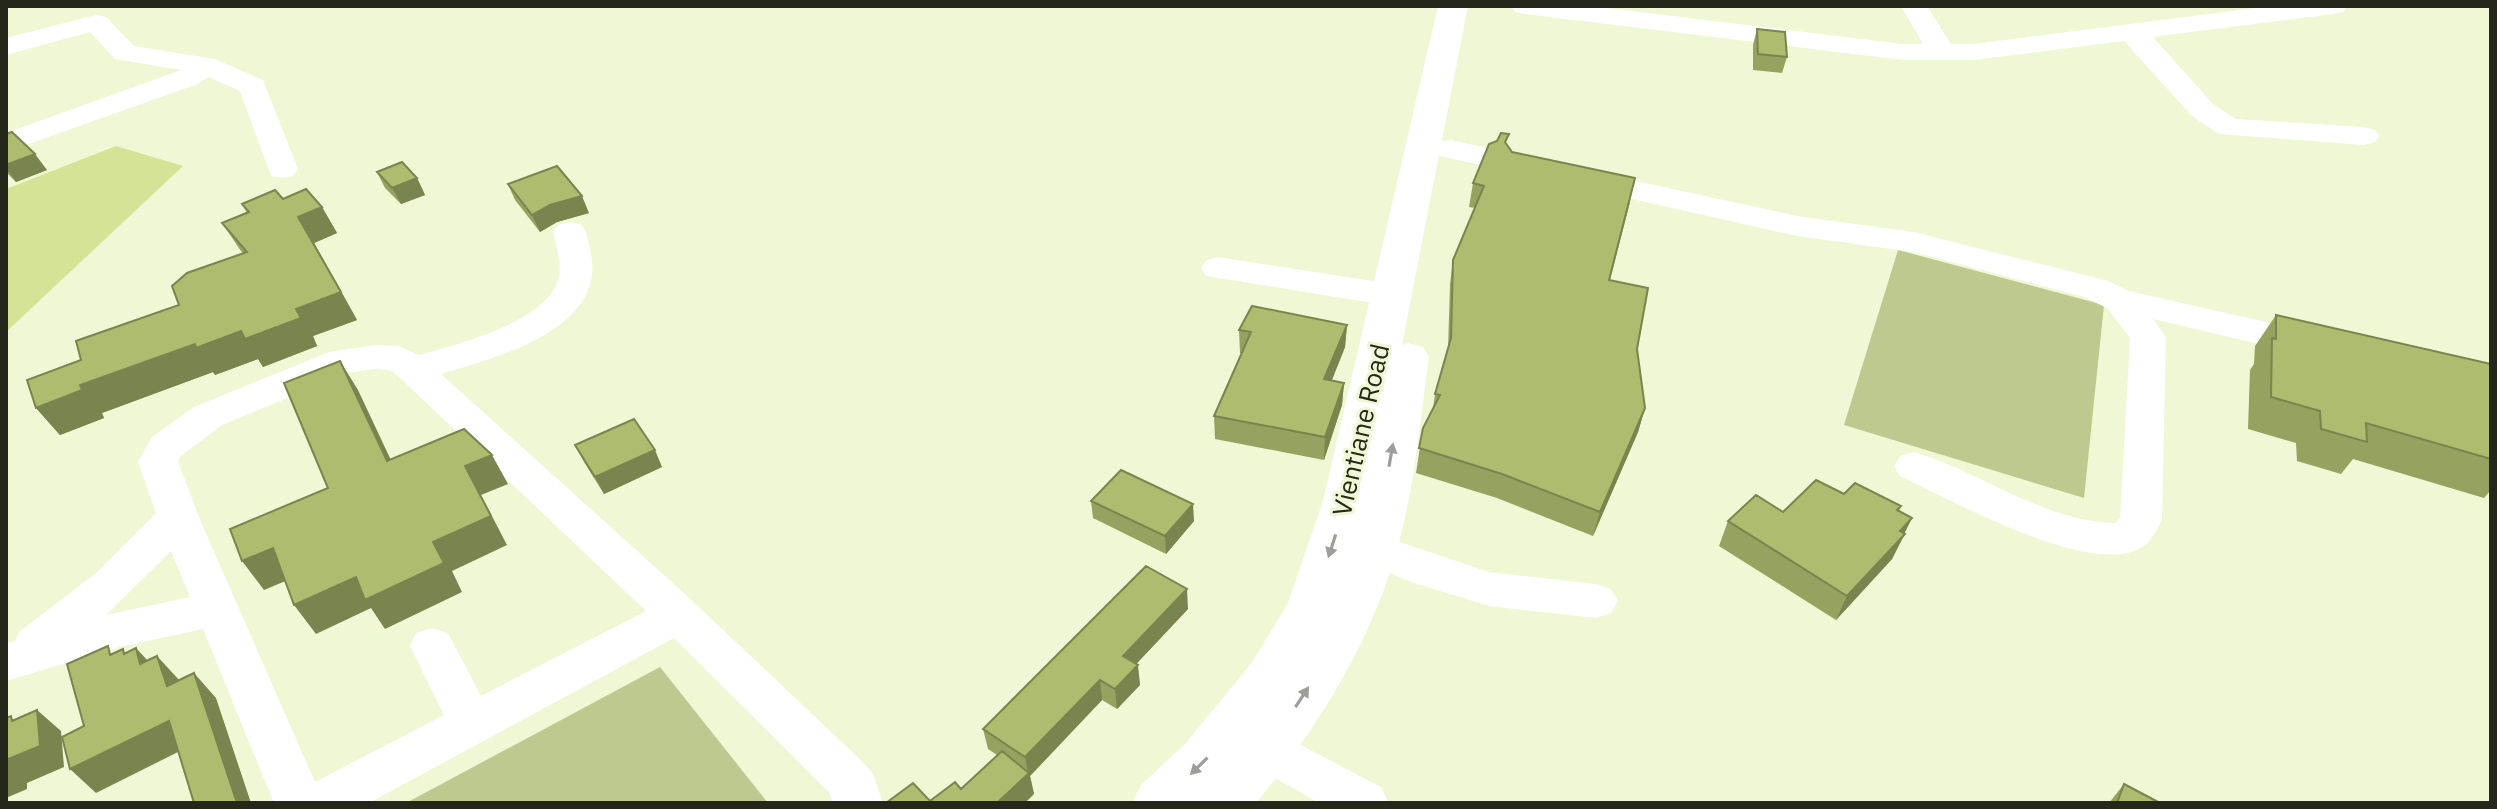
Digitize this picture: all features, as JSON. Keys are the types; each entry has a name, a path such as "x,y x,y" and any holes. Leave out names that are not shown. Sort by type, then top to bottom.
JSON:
{"main road":[{"name":"Vientiane Road","path":"1161,803 1206,760 1272,677 1312,607 1347,501 1453,6"},
{"path":"1221,803 1268,749 1318,671 1351,606 1373,549 1418,299 1465,153 1478,6"}],"street":[{"path":"1524,6 1903,52 1943,53 2132,34 2334,6"},
{"path":"1914,6 1943,53"},
{"path":"6,47 96,23 125,53 205,65 253,86 282,169"},
{"path":"2132,34 2150,47 2201,110 2215,122 2230,128 2364,136"},
{"path":"6,143 174,84 205,65"},
{"path":"1550,172 1797,226 1914,242 2096,289 2119,300 2346,353"},
{"path":"413,369 486,347 548,317 570,297 576,277 570,232"},
{"path":"1218,268 1392,295"},
{"path":"1914,466 2033,520 2091,536 2120,539 2135,532 2141,520 2148,337 2119,300"},
{"path":"299,803 158,462 166,447 208,416 342,361 375,357 399,358 413,369 678,615 846,777 856,789 858,803"},
{"path":"13,659 52,633 124,572 155,543 178,515"},
{"path":"1373,549 1489,589 1596,601"},
{"path":"13,659 120,629 217,609"},
{"path":"322,803 678,615"},
{"path":"432,646 472,724"},
{"path":"1268,749 1364,803"}],"shaded area":[{"path":"116,146 183,166 6,332 6,189"},
{"path":"1898,250 2104,305 2084,498 1844,425"},
{"path":"660,667 768,803 406,803"}],"building":[{"path":"1757,29 1785,32 1787,57 1758,54"},
{"path":"12,132 35,154 6,165 6,134"},
{"path":"1501,133 1509,134 1505,142 1512,152 1635,178 1609,280 1648,288 1637,349 1645,408 1600,512 1502,474 1419,448 1423,428 1440,395 1435,394 1451,338 1453,260 1484,186 1473,183 1489,144 1497,141"},
{"path":"402,162 417,178 392,188 377,172"},
{"path":"557,166 582,196 550,205 532,215 508,184"},
{"path":"306,189 322,207 298,217 341,292 296,309 301,318 245,339 241,331 196,348 195,344 80,385 82,390 36,408 27,380 81,360 76,341 179,305 172,286 187,273 247,252 222,223 249,212 242,204 275,190 283,199"},
{"path":"1252,306 1347,325 1324,379 1344,383 1325,437 1214,416 1251,332 1239,330"},
{"path":"2276,315 2491,364 2491,459 2366,423 2367,442 2321,429 2320,411 2271,397 2272,338 2276,339"},
{"path":"340,361 387,461 464,429 492,455 465,466 491,516 433,542 444,563 365,600 356,577 294,605 273,548 242,561 230,529 328,488 284,383"},
{"path":"634,419 655,450 595,477 575,445"},
{"path":"1121,470 1193,504 1165,536 1091,501"},
{"path":"1816,480 1844,494 1855,483 1901,506 1897,510 1912,518 1900,531 1905,534 1847,596 1728,521 1756,495 1783,512"},
{"path":"1146,566 1187,589 1123,656 1138,665 1115,689 1100,680 1025,757 983,729"},
{"path":"108,646 110,655 123,649 124,654 136,648 140,664 157,656 167,686 194,673 237,803 194,803 169,721 70,769 62,737 84,726 67,664"},
{"path":"37,710 40,746 6,760 6,718 11,716 12,721"},
{"path":"1002,751 1029,773 997,803 886,803 913,783 930,801 955,782 961,789"},
{"path":"2124,784 2160,803 2117,803"}]}
